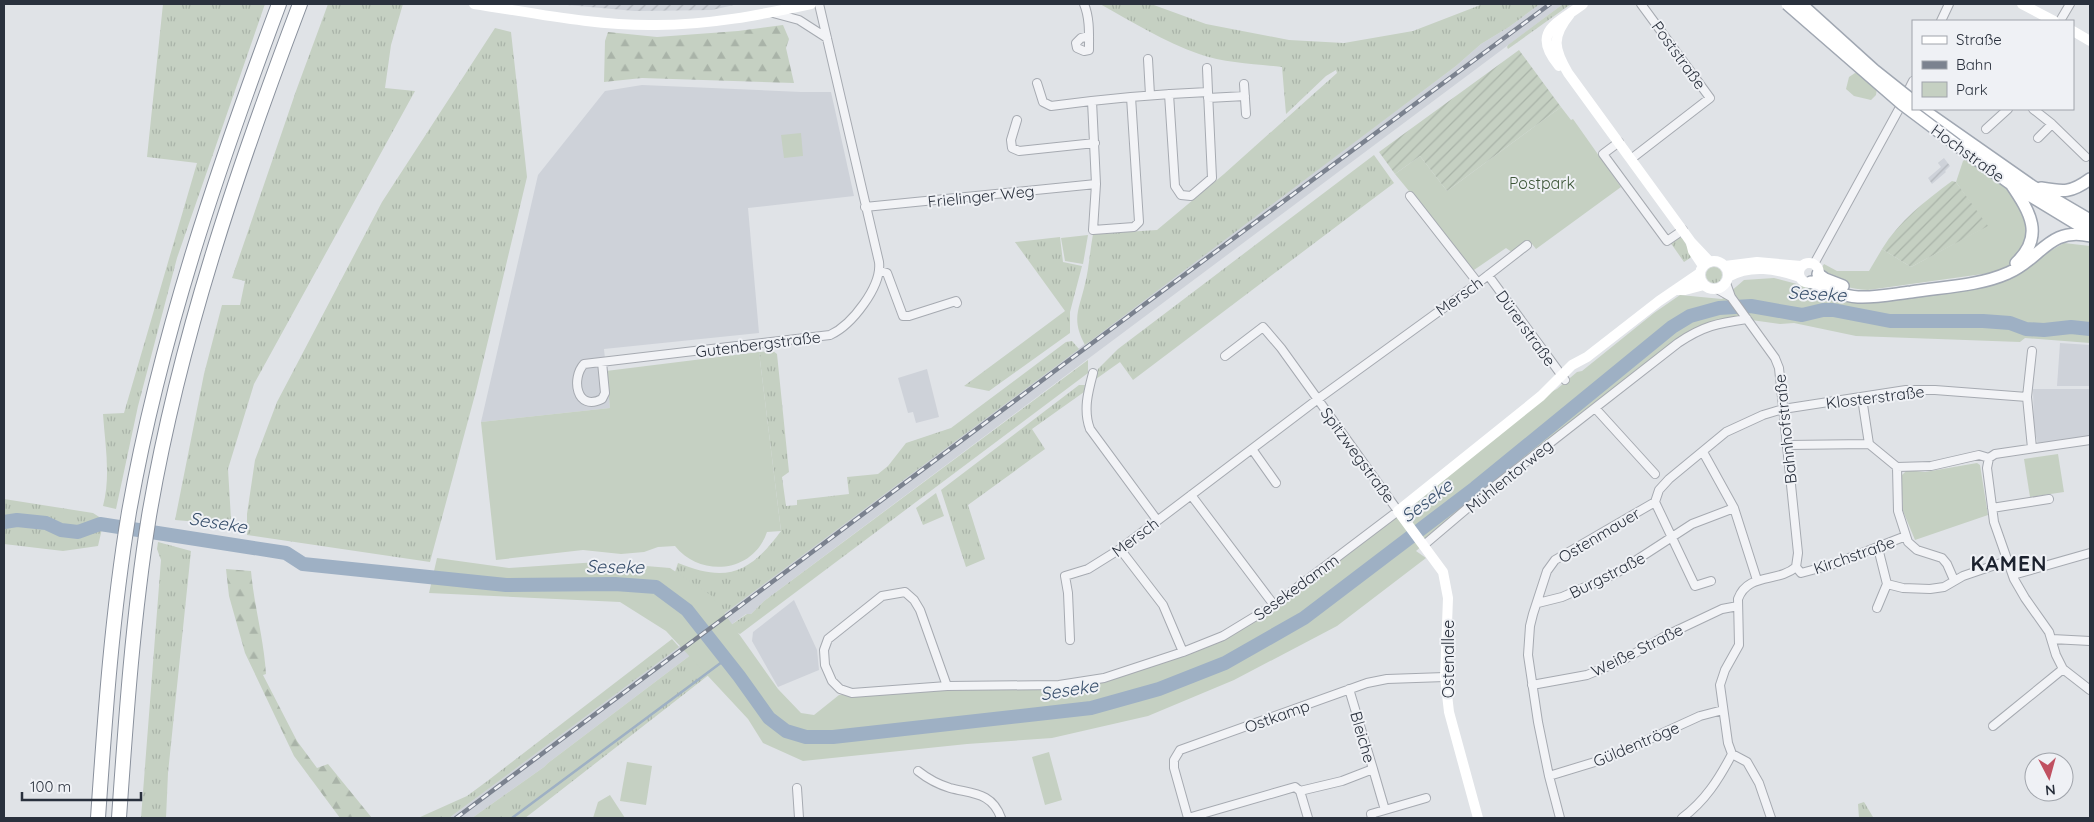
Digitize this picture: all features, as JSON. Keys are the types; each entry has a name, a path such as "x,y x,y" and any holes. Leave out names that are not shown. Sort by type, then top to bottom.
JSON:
{"highway":[{"path":"119,818 128,686 144,549 168,423 191,328 224,218 300,4"},
{"path":"98,818 106,697 124,545 148,417 173,317 206,209 277,8"}],"main road":[{"name":"Hochstraße","path":"1787,4 1902,104 1983,158 2090,220"},
{"path":"1801,4 1866,64 1912,100"},
{"name":"Hochstraße","path":"1923,110 1983,158 2011,184 2090,232"},
{"path":"2032,186 2064,192 2077,188 2090,179"},
{"path":"1815,274 1838,285 1868,290 1997,272 2014,265 2032,242 2032,226 2029,212 2011,184"},
{"path":"1815,274 1839,293 1856,297 1953,286 2008,273 2024,264 2059,236 2071,233 2090,236"}],"street":[{"path":"474,4 562,18 637,25 715,22 811,4"},
{"path":"819,4 880,271 887,272 903,316 909,316 956,301 957,303"},
{"path":"1084,4 1088,18 1089,36"},
{"path":"1583,4 1553,24 1547,40 1549,54 1568,73 1683,230 1704,267 1704,285"},
{"name":"Poststraße","path":"1631,159 1710,98 1641,4"},
{"path":"1942,20 1950,4"},
{"path":"2022,4 2052,20"},
{"path":"2061,20 2070,4"},
{"path":"771,12 799,20 826,38"},
{"path":"2074,32 2090,41"},
{"path":"1148,59 1150,95"},
{"path":"1169,94 1175,186 1178,192 1186,196 1195,194 1212,178 1207,68"},
{"path":"1038,83 1043,102 1051,106 1169,94 1245,96"},
{"path":"1909,89 1912,83"},
{"path":"1244,84 1246,114"},
{"path":"1092,101 1096,184 1093,230 1134,227 1138,222 1131,97"},
{"path":"1800,272 1804,282 1815,274 1899,109"},
{"path":"1986,129 2007,110"},
{"path":"2033,110 2052,124 2086,158"},
{"path":"1017,120 1010,140 1012,148 1019,151 1095,143"},
{"path":"2038,138 2052,124"},
{"path":"1619,142 1603,154 1667,241 1683,230"},
{"name":"Frielinger Weg","path":"865,207 1096,184"},
{"name":"Dürerstraße","path":"1410,196 1478,283"},
{"name":"Mersch","path":"1070,640 1068,593 1064,576 1088,569 1120,549 1318,399 1478,283 1527,245"},
{"path":"1704,267 1717,262 1724,266 1757,262 1800,272"},
{"path":"1717,289 1727,280 1744,270 1800,272 1808,263 1815,274"},
{"path":"1724,266 1727,280"},
{"name":"Sesekedamm","path":"947,686 920,610 914,600 905,592 882,596 828,639 824,650 825,665 832,681 840,690 846,692 947,686 1059,685 1104,678 1183,652 1223,636 1274,605 1398,511 1541,396 1555,389 1563,377 1576,371 1587,357 1704,267"},
{"name":"Gutenbergstraße","path":"602,362 605,393 602,399 588,403 580,395 577,375 584,364 830,334 848,324 867,298 879,278 880,271"},
{"name":"Dürerstraße","path":"1488,275 1563,377"},
{"name":"Bahnhofstraße","path":"1727,280 1731,297 1777,362 1799,570"},
{"name":"Sesekedamm","path":"1676,290 1686,290 1704,285 1708,288 1717,289"},
{"name":"Bahnhofstraße","path":"1717,289 1731,297"},
{"name":"Mühlentorweg","path":"1422,542 1678,343 1698,330 1745,316"},
{"path":"1225,356 1263,327 1281,348 1318,399"},
{"path":"2032,350 2027,397 2032,448"},
{"path":"1093,373 1086,404 1086,416 1090,429 1157,520"},
{"name":"Klosterstraße","path":"1782,409 1906,390 1935,390 2027,397"},
{"path":"1862,398 1869,444"},
{"name":"Spitzwegstraße","path":"1318,399 1398,511"},
{"path":"1595,408 1655,474"},
{"name":"Ostenmauer","path":"1560,818 1549,776 1528,655 1530,626 1547,571 1555,560 1655,502 1659,490 1669,479 1714,441 1738,425 1782,409"},
{"path":"2090,440 1995,454 1989,458 1986,468 1994,522 2014,577 2025,598 2042,619 2052,639 2063,670 2090,690"},
{"path":"1787,445 1869,444 1897,467 1931,466 1979,455 1989,458"},
{"path":"1252,450 1276,482"},
{"path":"1703,452 1734,508 1757,580 1750,583 1740,592 1738,606 1739,645 1721,679 1723,710 1728,743 1732,754"},
{"path":"1897,467 1897,505 1908,542 1917,550 1942,558 1947,564 1954,580"},
{"path":"1191,496 1274,605"},
{"path":"1992,508 2049,499"},
{"path":"1655,502 1695,586 1711,581"},
{"name":"Burgstraße","path":"1538,603 1562,597 1588,587 1639,561 1692,524 1734,508"},
{"name":"Ostenallee","path":"1398,511 1443,572 1446,585 1448,620 1446,677 1449,712 1478,818"},
{"name":"Kirchstraße","path":"1757,580 1830,565 1906,536"},
{"path":"1877,608 1887,584 1878,548"},
{"path":"1120,549 1163,605 1183,652"},
{"path":"2014,577 2090,553"},
{"path":"1887,584 1903,588 1930,589 1944,587 1954,580 2008,561"},
{"name":"Weiße Straße","path":"1532,685 1587,675 1623,660 1654,642 1722,609 1738,606"},
{"path":"2052,639 2090,641"},
{"path":"1993,726 2063,670"},
{"name":"Ostkamp","path":"1188,818 1174,768 1174,760 1180,750 1349,689 1387,679 1446,677"},
{"name":"Bleiche","path":"1188,818 1295,787 1300,791 1342,781 1373,769 1349,689"},
{"name":"Güldentröge","path":"1549,776 1608,758 1700,716 1723,710"},
{"path":"1688,817 1712,788 1732,754"},
{"path":"1732,754 1743,758 1752,769 1771,818"},
{"path":"1373,769 1385,810"},
{"path":"918,772 933,782 948,788 983,796 996,807 1001,818"},
{"path":"797,788 799,818"},
{"path":"1300,791 1308,818"},
{"path":"1372,818 1371,814 1426,798"}],"shaded area":[{"path":"556,4 738,4 712,10 635,11"},
{"path":"1540,4 1563,4 764,601 751,614 746,614 728,627 721,616 1456,66 1481,44 1509,27"},
{"path":"642,85 831,92 854,196 748,208 759,333 604,349 610,408 481,422 538,175 605,91"},
{"path":"1944,158 1950,166 1932,184 1928,178 1941,167 1938,163"},
{"path":"2060,343 2090,345 2090,386 2057,386"},
{"path":"927,369 939,417 916,423 913,412 908,413 898,378"},
{"path":"2033,389 2090,389 2090,438 2038,445 2034,428"},
{"path":"794,600 817,650 819,670 778,687 752,641 753,632"},
{"path":"684,643 692,654 544,767 472,818 449,818"}],"green space":[{"path":"163,4 265,4 177,258 138,406 116,509 103,506 107,472 103,414 124,413 197,163 147,157"},
{"path":"328,4 403,4 391,45 385,88 415,91 254,384 228,469 231,519 211,523 175,520 204,374 222,305 240,305 245,281 232,278"},
{"path":"1100,4 1151,4 1206,24 1289,40 1344,43 1413,31 1483,4 1540,4 1509,27 1481,44 1456,66 1085,345 1077,321 1093,234 1157,230 1224,174 1337,73 1336,70 1326,76 1286,114 1282,67 1230,61 1199,54 1161,38"},
{"path":"1563,4 1571,4 1508,49 1508,45"},
{"path":"783,25 789,39 786,48 794,83 642,78 604,82 605,41 608,32 657,37 738,31"},
{"path":"495,28 511,32 527,177 476,391 430,562 247,535 247,514 255,460 277,402 382,202"},
{"path":"1519,50 1561,107 1447,191 1420,156 1395,174 1379,152"},
{"path":"1855,73 1863,75 1877,88 1876,95 1871,100 1854,96 1846,89 1849,77"},
{"name":"Postpark","path":"1561,107 1571,120 1573,119 1621,187 1536,249 1532,244 1516,255 1506,248 1474,270 1395,174 1420,156 1447,191"},
{"path":"801,133 803,156 784,158 781,135"},
{"path":"1374,155 1394,183 1133,380 1120,362 1096,379 1098,369 1118,349"},
{"path":"1971,155 2011,184 2032,226 2014,265 1997,272 1868,290 1842,285 1818,274 1824,264 1837,271 1869,271 1882,249 1911,267 1987,226 1956,182 1963,161"},
{"path":"1952,181 1956,182 1988,226 1911,267 1882,249 1904,220"},
{"path":"1088,235 1083,264 1065,261 1061,238"},
{"path":"1060,237 1063,262 1082,266 1070,312 1070,333 989,391 964,386 1065,311 1015,242"},
{"path":"1674,238 1682,238 1693,256 1684,262 1670,242"},
{"path":"2064,243 2090,246 2090,343 2025,338 2020,342 1856,336 1794,323 1780,324 1744,319 1698,330 1477,500 1416,551 1426,558 1337,626 1234,680 1148,716 1052,738 967,744 803,761 763,743 748,719 666,631 620,602 429,593 437,558 509,568 598,562 670,568 712,596 778,689 801,713 814,715 839,695 1092,682 1181,655 1263,613 1543,396 1557,389 1577,372 1582,371 1654,313 1680,295 1722,299 1744,280 1774,278 1857,300 1875,299 2031,265"},
{"path":"1714,267 1720,269 1722,275 1720,281 1714,283 1708,281 1706,275 1708,269"},
{"path":"1072,341 1079,349 721,616 673,578 678,563 695,569 724,573 748,565 759,557 781,531 759,352 773,351 777,354 789,472 782,477 786,506 797,505 797,500 849,494 847,477 878,474 888,466 906,443 951,428 1066,342"},
{"path":"759,352 781,531 767,532 760,546 750,556 739,563 726,566 712,566 698,563 686,556 675,546 658,547 644,552 621,554 583,550 496,560 481,422 610,408 606,371"},
{"path":"1088,360 1088,373 740,634 728,627 747,614 751,614 764,601"},
{"path":"1079,385 1085,385 1084,392 1032,429 1045,449 968,505 985,559 966,567 941,490"},
{"path":"2058,454 2064,492 2030,497 2024,459"},
{"path":"1977,463 1980,465 1988,515 1915,540 1903,511 1901,476 1907,470 1925,472"},
{"path":"936,493 944,516 923,525 916,508"},
{"path":"4,499 93,513 104,520 98,546 63,551 4,544"},
{"path":"158,542 191,551 168,773 166,818 141,818 161,560 157,549"},
{"path":"226,569 251,571 265,661 266,674 263,675 297,741 317,768 328,764 372,818 340,818 294,756 245,653 229,596"},
{"path":"672,639 679,647 449,818 418,818 467,796"},
{"path":"692,654 710,674 525,818 472,818 544,767"},
{"path":"1049,752 1062,800 1045,805 1032,757"},
{"path":"627,762 652,766 646,805 620,801"},
{"path":"610,795 625,818 593,818 598,802"},
{"path":"1864,802 1873,817 1859,818 1858,804"}],"waterway":[{"name":"Seseke","path":"4,522 17,520 46,523 61,530 78,532 100,524 286,553 303,564 506,585 615,584 656,587 687,610 739,676 769,718 786,731 806,737 833,737 1091,708 1159,689 1225,663 1304,618 1475,488 1672,327 1690,316 1719,308 1751,306 1802,315 1823,310 1833,310 1890,321 1983,321 2010,323 2026,329 2044,330 2071,327 2090,329"},
{"path":"512,818 726,659"}],"railway":[{"path":"456,818 1550,4"}],"district":[{"name":"KAMEN","path":"2009,564"}]}
